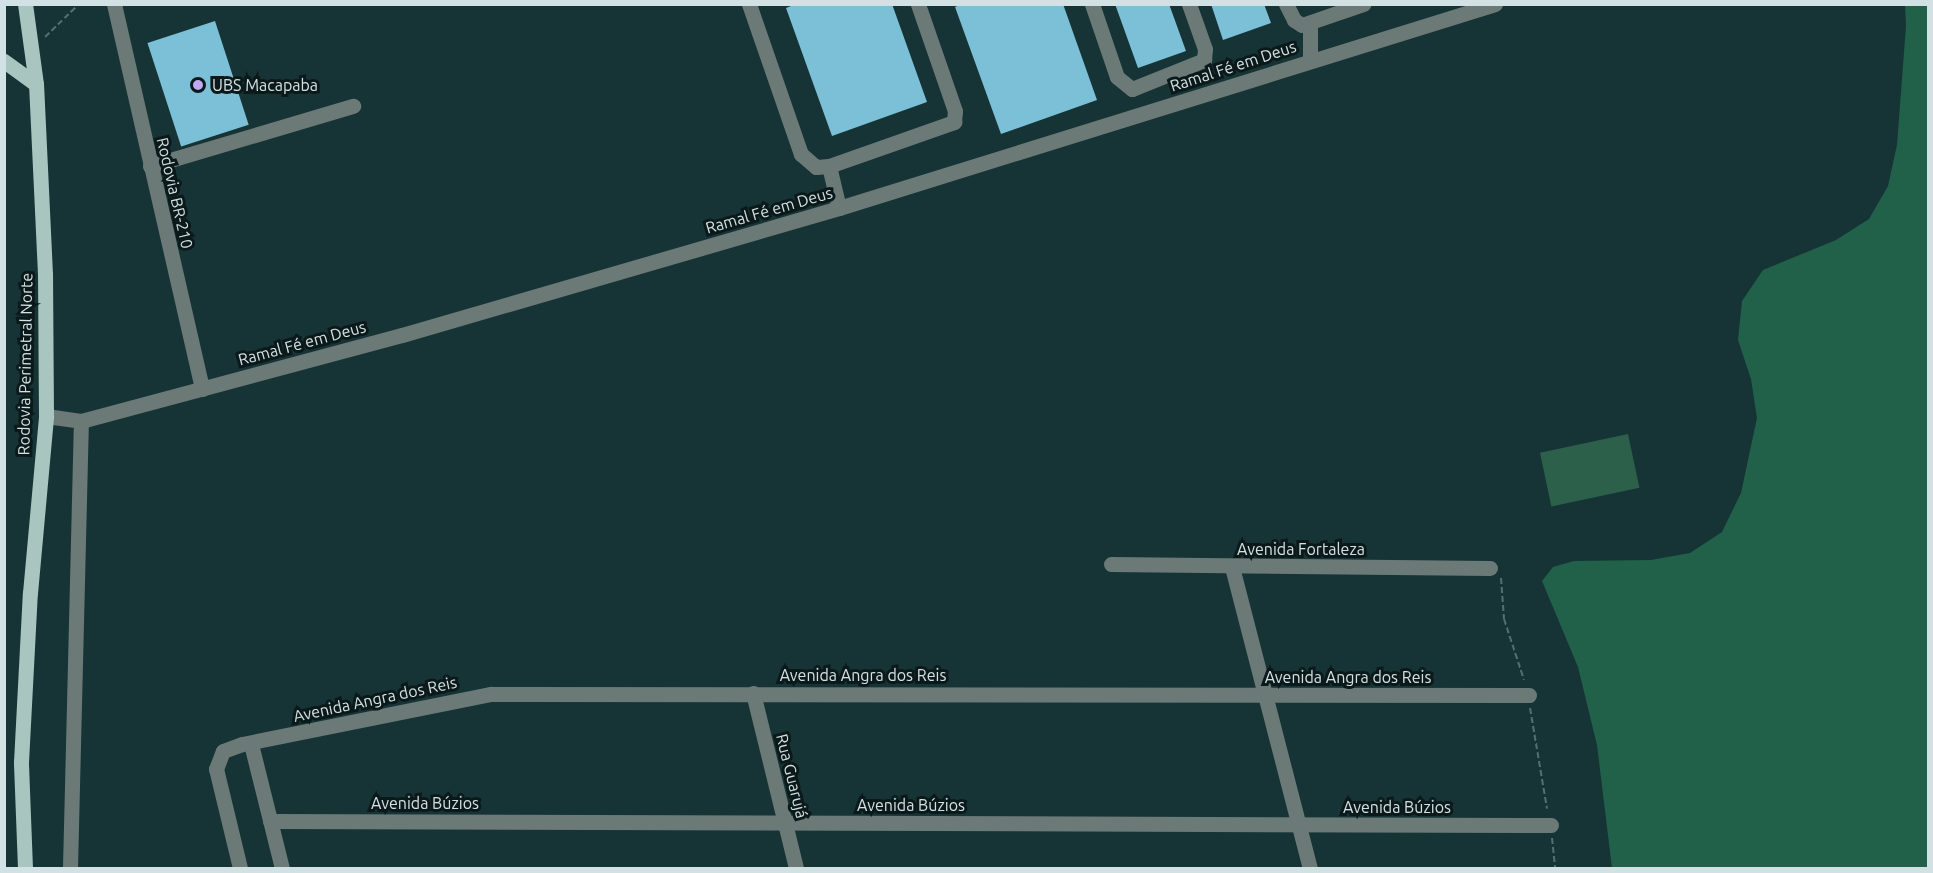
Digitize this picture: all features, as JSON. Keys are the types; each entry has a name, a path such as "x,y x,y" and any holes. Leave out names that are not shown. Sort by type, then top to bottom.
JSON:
{"main road":[{"name":"Rodovia Perimetral Norte","path":"25,4 36,84 45,274 46,416 22,750 25,868"},
{"path":"4,61 36,84"}],"street":[{"name":"Rodovia BR-210","path":"114,4 202,389"},
{"path":"749,4 801,154 808,164 829,166 950,125 956,117 918,4"},
{"path":"1092,4 1117,77 1132,89 1141,114"},
{"path":"1132,89 1204,60 1205,49 1189,4"},
{"path":"1286,4 1294,20 1302,25 1363,4"},
{"name":"Ramal Fé em Deus","path":"46,416 81,421 202,389 839,208 1495,4"},
{"path":"1310,23 1310,61"},
{"path":"150,166 353,106"},
{"path":"829,166 839,208"},
{"path":"70,868 81,421"},
{"name":"Avenida Fortaleza","path":"1111,564 1490,568"},
{"path":"1232,567 1310,868"},
{"name":"Rua Guarujá","path":"753,693 796,868"},
{"name":"Avenida Angra dos Reis","path":"240,868 216,769 223,751 491,694 1529,695"},
{"path":"251,744 282,868"},
{"name":"Avenida Búzios","path":"270,821 1551,825"}],"path":[{"path":"32,50 79,4"},
{"path":"1490,568 1501,574 1504,619 1529,695 1538,770 1551,825 1555,868"}],"green space":[{"path":"1905,5 1928,5 1928,868 1612,868 1597,745 1578,667 1542,581 1553,567 1574,561 1651,560 1690,553 1722,532 1741,493 1757,418 1751,379 1738,340 1742,301 1763,270 1836,240 1869,219 1888,186 1897,145 1906,26"},
{"path":"1628,434 1639,488 1551,507 1540,453"}],"building":[{"path":"796,4 892,4 927,102 832,136 786,8"},
{"path":"962,4 1063,4 1097,100 1001,134 955,7"},
{"path":"1115,4 1169,4 1186,51 1138,68"},
{"path":"1211,4 1264,4 1271,23 1223,40"},
{"name":"UBS Macapaba","path":"215,21 249,125 181,147 147,43"}],"place":[{"name":"UBS Macapaba","path":"198,85"}]}
